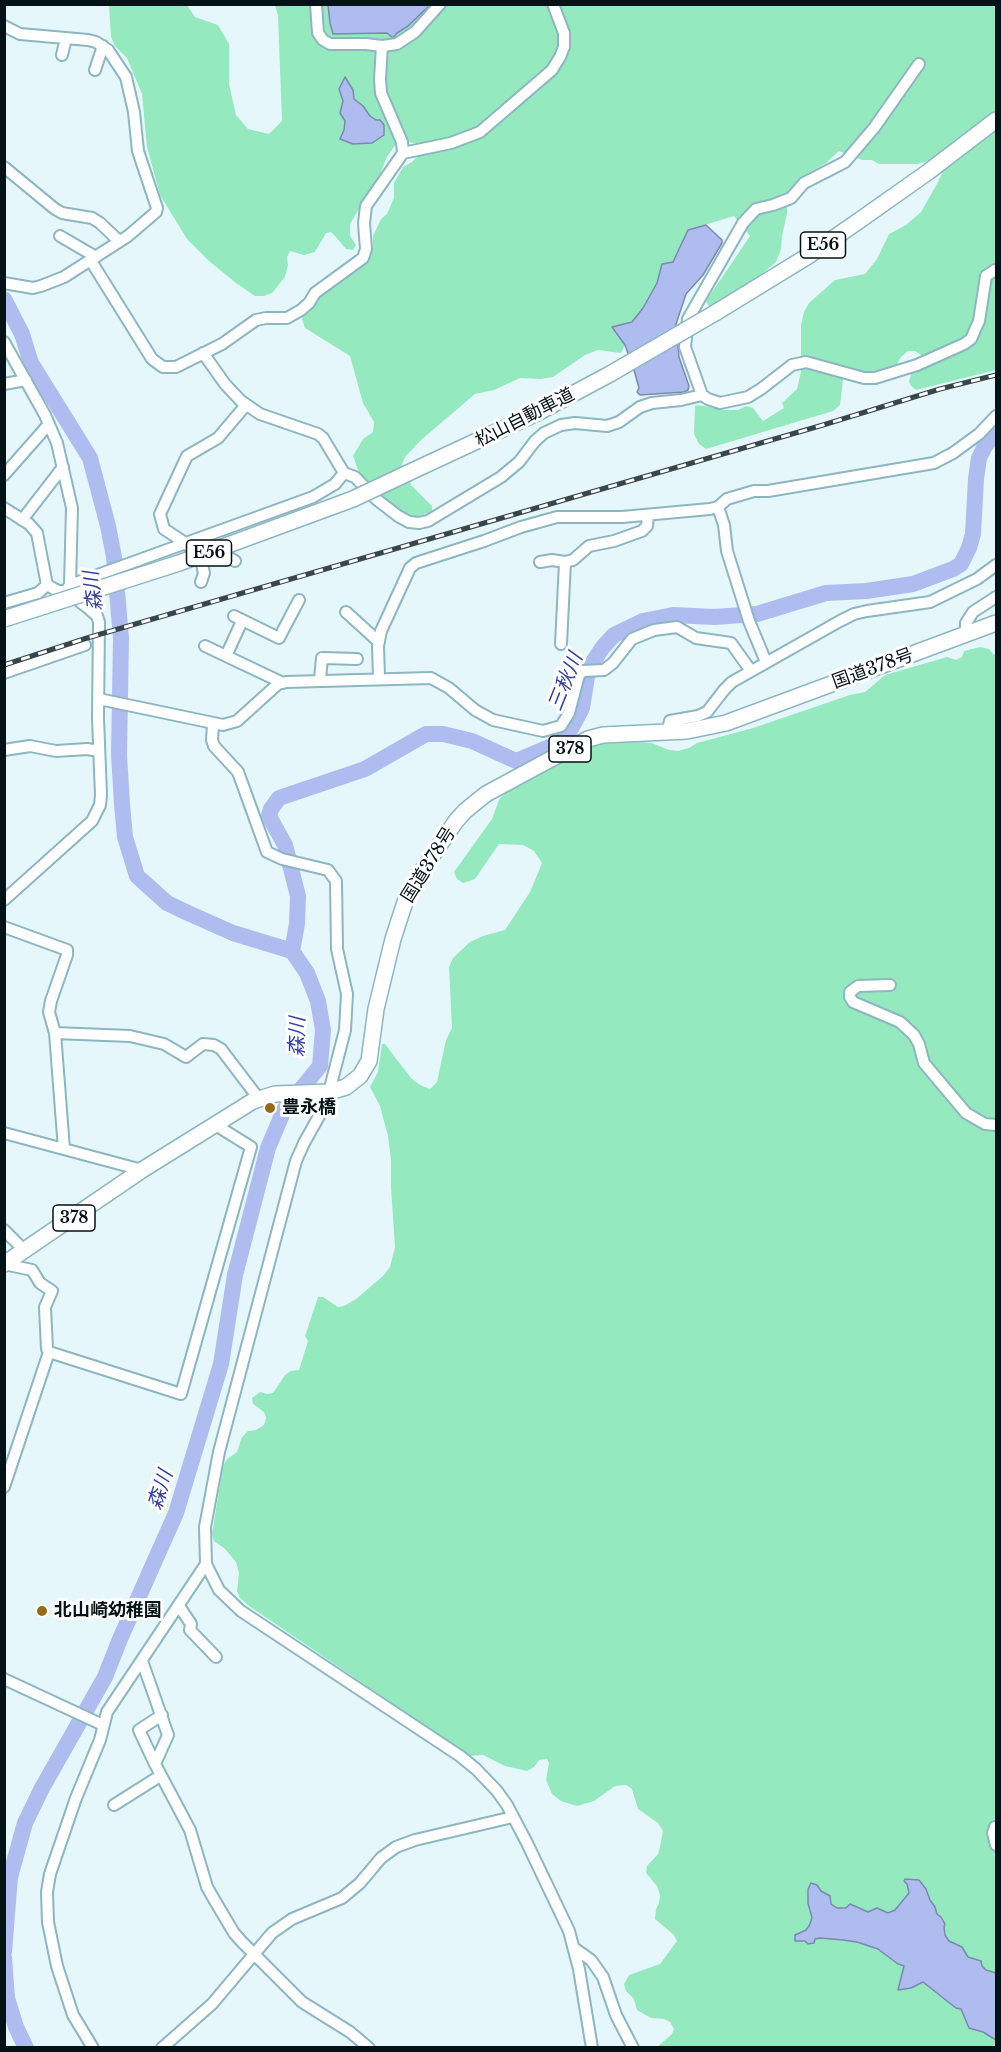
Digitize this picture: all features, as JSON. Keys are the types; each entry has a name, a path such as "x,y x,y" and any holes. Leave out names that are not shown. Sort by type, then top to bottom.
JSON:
{"highway":[{"name":"松山自動車道","path":"4,619 179,563 353,499 539,412 715,313 808,255 928,172 996,120"},
{"name":"国道378号","path":"4,1264 142,1170 214,1124 259,1099 275,1094 322,1092 353,1083 369,1061 376,1009 393,939 406,899 419,875 465,811 486,794 588,739 612,735 667,733 726,723 996,623"}],"street":[{"path":"316,4 318,33 323,40 330,44 382,46 397,44 415,32 440,4"},
{"path":"403,153 451,143 480,132 552,70 564,47 564,33 553,4"},
{"path":"4,27 20,33 88,40 103,46 119,64 126,77 134,112 138,152 157,208 156,212 75,272 33,288 7,283"},
{"path":"62,55 66,38"},
{"path":"95,70 103,46"},
{"path":"60,236 93,259 157,364 171,368 222,344 255,320 287,318 302,310 315,293 363,258 366,249 364,223 366,206 403,153 402,141 381,93 382,46"},
{"path":"919,64 874,128 845,162 804,183 791,198 756,209 743,223 688,319 685,347 702,395 720,403 748,397 792,365 806,362 848,374 875,378 917,365 971,339 979,321 986,276 996,270"},
{"path":"4,167 55,209 62,213 92,218 118,241"},
{"path":"4,342 26,380 57,443 72,508 68,588 97,616 99,622 103,699 99,752 101,795 98,813 85,828 4,900"},
{"path":"202,353 225,384 246,405 260,414 318,434 323,438 345,473 355,477 376,499 398,516 409,522 419,523 429,521 501,477 519,462 544,433 561,425 575,423 607,426 619,422 640,407 652,403 702,395"},
{"path":"4,384 26,380"},
{"path":"235,561 220,552 187,544 164,530 160,520 162,508 188,456 218,438 246,405"},
{"path":"379,678 381,631 410,568 416,563 484,541 521,526 557,517 648,515 718,507 727,499 754,491 768,491 934,463 979,434 996,416"},
{"path":"4,475 49,424"},
{"path":"22,520 63,467"},
{"path":"47,585 58,591 68,588 313,497 335,484 345,473"},
{"path":"718,507 724,525 728,551 749,621 766,662"},
{"path":"4,508 29,524 37,533 47,585"},
{"path":"540,562 573,560 589,546 614,541 642,531 647,526 648,515"},
{"path":"187,544 202,564 204,573 201,582"},
{"path":"561,644 565,562"},
{"path":"667,733 670,721 707,712 724,690 751,671 854,614 930,602 977,579 996,565"},
{"path":"4,603 38,593 47,585"},
{"path":"966,634 966,623 973,612 996,597"},
{"path":"226,656 238,618 279,638 299,600"},
{"path":"346,612 379,642"},
{"path":"103,699 223,725 237,721 278,684 321,680 431,678 449,688 475,710 493,720 543,731 561,726 569,713 579,675 583,671 604,670 613,663 632,639 654,630 677,627 696,638 731,643 751,671"},
{"path":"4,673 85,645"},
{"path":"205,646 283,683"},
{"path":"321,680 322,658 357,659"},
{"path":"213,724 214,746 238,772 267,852 282,859 328,870 336,881 337,949 347,994 345,1030 322,1092 323,1110 296,1161 219,1452 205,1527 206,1564 219,1590 240,1611 460,1756 477,1769 498,1791 551,1892 574,1948 592,2048"},
{"path":"4,750 30,746 56,751 87,748 99,752"},
{"path":"4,927 67,950 49,1008 55,1034 64,1149"},
{"path":"890,985 858,986 850,992 850,997 853,1002 900,1022 914,1035 924,1063 966,1113 985,1124 996,1125"},
{"path":"55,1034 130,1036 164,1044 186,1057 203,1044 213,1045 221,1048 259,1099"},
{"path":"49,1352 181,1394 251,1147 214,1124"},
{"path":"4,1133 142,1170"},
{"path":"4,1230 25,1251"},
{"path":"4,1264 32,1270 40,1283 52,1291 45,1307 49,1352 4,1487"},
{"path":"93,2048 73,2015 50,1935 47,1892 54,1858 86,1769 100,1740 107,1712 206,1564"},
{"path":"179,1606 191,1624 190,1630 216,1657"},
{"path":"141,1661 168,1735 155,1764"},
{"path":"4,1678 103,1725"},
{"path":"162,1715 139,1730 160,1776 190,1830 207,1887 234,1933 302,2002 350,2032 369,2048"},
{"path":"114,1805 160,1776"},
{"path":"162,2048 212,2004 253,1954 283,1924 350,1893 381,1858 396,1847 415,1840 513,1817"},
{"path":"994,1827 996,1845"},
{"path":"574,1948 591,1960 603,1977 616,2015 633,2048"}],"green space":[{"path":"109,5 187,5 195,17 218,25 229,44 229,84 236,115 248,129 269,134 282,121 278,16 275,5 996,5 996,370 916,390 909,381 912,372 927,365 921,355 915,351 908,351 896,366 876,373 850,370 843,380 840,405 833,411 706,449 699,444 694,434 695,406 738,410 746,406 753,408 763,421 784,408 782,403 797,389 801,372 801,325 809,303 835,280 865,274 877,259 889,234 906,225 921,212 942,173 933,160 917,164 879,164 839,151 826,163 801,177 788,191 781,249 776,262 757,278 710,308 706,301 750,236 734,216 688,230 673,262 662,264 657,283 632,322 621,353 598,350 585,355 553,377 520,378 494,390 475,394 421,440 405,457 401,467 412,486 432,506 432,511 411,518 381,499 358,470 353,456 363,439 373,432 374,422 363,403 350,356 305,328 302,319 320,295 360,265 369,262 373,248 373,236 394,198 394,183 403,167 423,151 422,146 410,142 396,144 387,157 381,172 350,224 350,236 356,245 353,250 346,249 331,232 326,233 315,252 304,255 290,251 287,257 285,277 272,293 255,296 209,261 187,239 160,195 147,147 142,94 127,58 115,46 111,37"},
{"path":"980,647 989,649 996,655 996,2047 657,2047 672,2034 674,2029 670,2022 651,2018 637,2010 634,1999 626,1991 624,1984 629,1975 660,1964 677,1941 674,1935 655,1919 660,1895 657,1886 646,1873 647,1866 658,1854 660,1847 663,1831 658,1823 638,1809 632,1789 626,1785 615,1786 594,1801 577,1806 561,1801 552,1794 546,1780 549,1763 547,1759 539,1760 527,1771 505,1766 483,1755 470,1756 249,1606 240,1598 237,1591 239,1573 236,1562 225,1549 214,1541 212,1534 223,1466 227,1459 237,1452 242,1437 248,1431 256,1430 264,1425 266,1418 264,1412 253,1404 252,1398 260,1392 273,1393 285,1375 299,1370 308,1341 305,1336 318,1297 323,1297 338,1307 344,1306 356,1299 390,1267 395,1247 391,1160 388,1136 380,1106 370,1087 378,1072 382,1044 385,1044 411,1078 420,1085 430,1089 437,1082 446,1040 452,1028 449,967 453,958 470,942 505,930 530,892 542,863 534,851 523,845 499,844 475,879 463,883 457,879 454,872 492,819 499,800 507,791 592,745 636,741 678,751 697,743 753,728 865,692 885,675 947,657 956,660 962,657 964,651"}],"water":[{"path":"328,4 430,5 393,38 387,33 333,34"},
{"path":"345,77 353,90 354,99 370,116 380,120 384,125 384,135 372,143 353,144 340,139 345,121 340,113 343,101 339,89"},
{"path":"706,225 722,240 722,243 703,275 686,294 676,324 679,357 689,386 688,390 640,395 637,392 639,388 625,345 612,327 632,322 657,283 662,264 673,262 688,230"},
{"path":"905,1879 919,1880 926,1889 937,1914 945,1924 945,1935 949,1941 962,1947 968,1957 981,1961 986,1970 996,1973 996,2040 983,2032 969,2028 961,2009 956,2008 923,1982 911,1988 898,1990 904,1966 878,1949 843,1940 820,1938 808,1944 805,1941 795,1941 795,1935 806,1930 812,1918 808,1903 808,1889 811,1883 830,1896 831,1904 837,1908 846,1908 850,1904 868,1912 877,1908 888,1913 895,1910 909,1893"}],"waterway":[{"name":"森川","path":"4,299 22,334 31,363 90,458 108,526 114,557 121,638 119,755 122,804 125,837 137,876 167,903 233,933 292,951 307,973 318,1001 323,1030 320,1066 284,1110 268,1148 235,1275 221,1364 176,1513 105,1677 42,1788 25,1823 10,1877 4,1952"},
{"name":"三秋川","path":"292,951 297,924 298,896 285,845 269,816 279,798 365,769 426,734 443,734 472,741 516,761 561,742 582,708 587,677 603,647 614,635 643,621 673,615 714,617 757,614 826,593 866,591 913,584 953,569 961,564 969,548 973,534 979,458 996,433"},
{"name":"森川","path":"4,1957 7,1998 16,2027 26,2048"}],"railway":[{"path":"4,665 87,638 940,389 996,375"}],"place":[{"name":"豊永橋","path":"270,1108"},
{"name":"北山崎幼稚園","path":"42,1611"}]}
